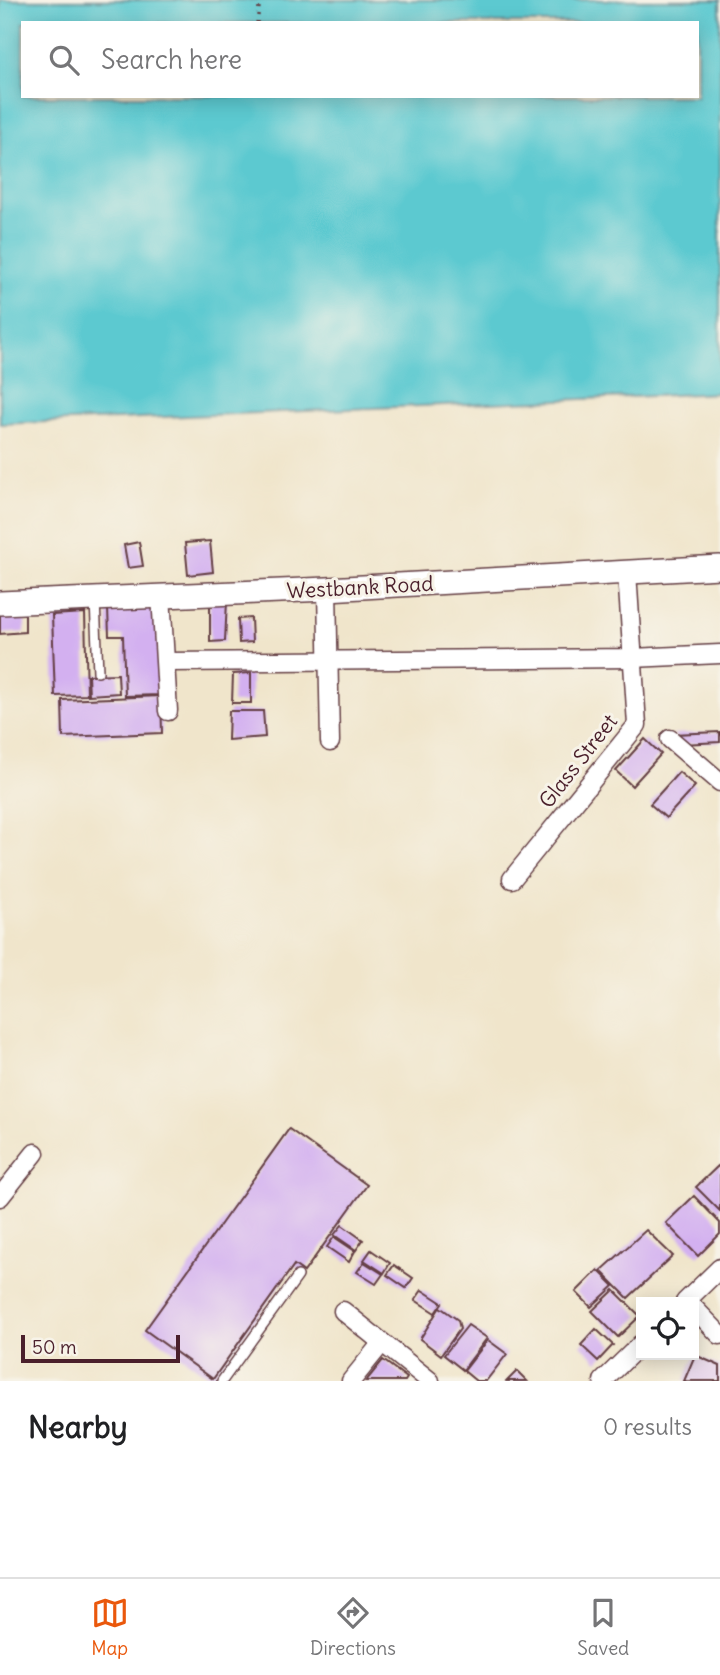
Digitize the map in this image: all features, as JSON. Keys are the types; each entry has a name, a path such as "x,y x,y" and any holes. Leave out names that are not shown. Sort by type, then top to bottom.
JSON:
{"street":[{"name":"Westbank Road","path":"0,603 327,589 720,567"},
{"name":"Glass Street","path":"512,879 637,725 626,572"},
{"path":"327,589 330,742"},
{"path":"161,595 168,711"},
{"path":"166,662 632,658 720,654"},
{"path":"670,740 720,782"},
{"path":"0,1197 35,1153"},
{"path":"693,1297 720,1268"},
{"path":"343,1311 430,1381"},
{"path":"699,1314 720,1335"},
{"path":"351,1381 381,1344"},
{"path":"603,1381 636,1349"}],"lane":[{"path":"94,598 99,672"},
{"path":"222,1381 298,1276"}],"path":[{"path":"257,21 260,0"}],"water":[{"path":"0,0 720,0 720,393 0,424"}],"building":[{"path":"210,541 213,572 188,575 185,543"},
{"path":"139,542 143,566 128,568 124,545"},
{"path":"210,601 227,601 225,641 210,642"},
{"path":"158,606 160,695 125,696 123,636 109,636 108,608"},
{"path":"25,613 25,632 0,634 0,614"},
{"path":"85,613 87,695 55,696 52,615"},
{"path":"251,618 252,642 239,643 238,619"},
{"path":"251,673 251,703 232,703 233,674"},
{"path":"118,674 119,693 89,695 88,675"},
{"path":"161,696 162,733 63,737 62,700"},
{"path":"229,711 263,711 265,737 228,740"},
{"path":"720,732 720,742 682,744 673,734"},
{"path":"645,739 661,754 632,786 616,771"},
{"path":"679,772 695,786 666,818 650,804"},
{"path":"289,1129 367,1185 304,1272 294,1265 213,1379 145,1330"},
{"path":"718,1166 720,1168 720,1211 696,1187"},
{"path":"694,1196 720,1223 720,1234 698,1256 666,1223"},
{"path":"342,1225 363,1240 356,1250 334,1235"},
{"path":"646,1230 673,1256 628,1298 601,1271"},
{"path":"334,1237 355,1251 349,1262 327,1247"},
{"path":"371,1250 390,1263 384,1273 364,1260"},
{"path":"364,1262 383,1274 376,1284 357,1272"},
{"path":"394,1265 413,1278 406,1288 387,1275"},
{"path":"598,1270 614,1286 591,1307 576,1292"},
{"path":"422,1290 442,1303 435,1313 415,1300"},
{"path":"614,1290 636,1312 636,1320 618,1337 592,1311"},
{"path":"440,1307 458,1320 460,1329 441,1355 420,1339"},
{"path":"468,1325 487,1338 463,1370 444,1355"},
{"path":"596,1329 613,1345 598,1361 581,1345"},
{"path":"488,1340 507,1354 486,1381 476,1381 464,1371"},
{"path":"699,1357 720,1366 720,1381 684,1381 693,1360 699,1360"},
{"path":"383,1360 407,1378 405,1381 366,1381"},
{"path":"517,1371 527,1381 507,1381"}]}
